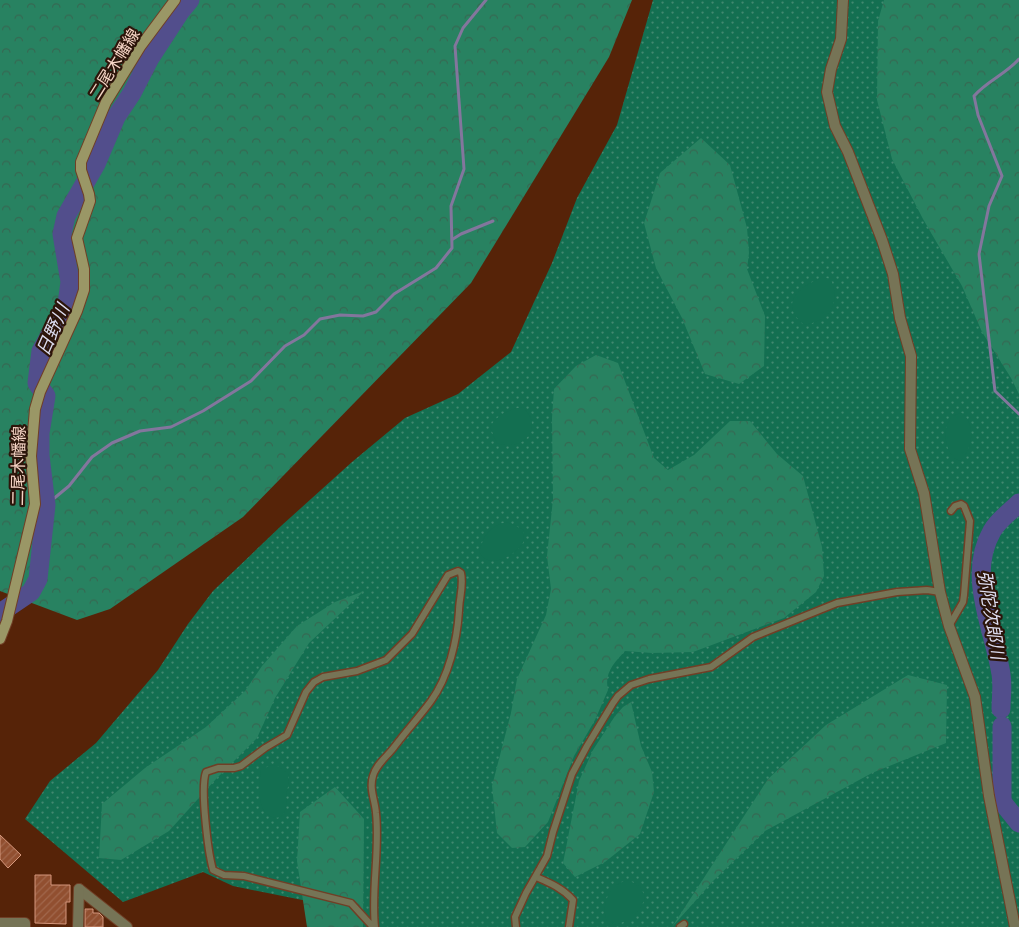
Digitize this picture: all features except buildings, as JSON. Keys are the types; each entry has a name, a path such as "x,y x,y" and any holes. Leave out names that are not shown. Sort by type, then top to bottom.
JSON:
{"main road":[{"name":"二尾木幡線","path":"0,639 8,621 35,504 30,456 35,409 42,388 77,311 84,290 84,269 78,238 90,201 90,194 81,170 81,162 106,102 140,47 175,0"}],"street":[{"path":"843,0 841,39 831,69 827,92 834,126 854,167 882,237 893,274 900,318 911,356 910,449 924,493 940,592 949,626 975,697 989,796 1016,927"},
{"path":"78,927 79,889 127,927"},
{"path":"0,923 25,923 25,927"}],"lane":[{"path":"949,626 963,602 970,521 964,506 960,504 951,511"},
{"path":"458,571 461,573 462,583 458,619 449,663 432,700 380,763 371,781 377,826 373,892 374,927 351,903 244,876 224,875 213,870 205,814 203,780 206,772 218,768 241,766 265,748 287,735 306,692 314,682 322,677 357,671 386,660 412,634 448,575 458,571"},
{"path":"516,927 516,916 526,893 548,856 553,832 572,774 618,696 631,685 649,679 711,667 753,637 837,603 897,592 927,590 940,592"},
{"path":"536,877 555,885 573,900 569,927"}],"green space":[{"path":"0,0 632,0 609,57 471,283 243,517 110,609 77,620 0,591"},
{"path":"653,0 1019,0 1019,927 351,927 322,904 233,886 203,872 123,902 25,819 50,781 96,743 158,670 188,624 213,591 352,462 405,418 458,394 511,352 552,263 577,198 617,125"},
{"path":"884,0 1019,0 1019,394 982,332 962,286 923,219 892,159 877,100 878,21"},
{"path":"701,138 730,165 747,228 749,253 747,269 765,316 764,366 739,384 705,374 682,318 656,268 644,223 660,173"},
{"path":"821,278 827,278 832,282 834,291 833,305 826,316 804,325 793,310 794,297 812,282"},
{"path":"596,355 618,363 654,458 668,470 694,455 730,421 750,421 777,454 803,476 822,547 824,576 816,592 784,618 693,652 652,653 625,651 609,673 607,678 608,690 595,720 574,756 548,822 525,847 512,848 497,833 492,786 511,713 517,679 546,615 551,589 547,556 553,499 552,418 554,389 576,366"},
{"path":"523,407 532,423 528,437 515,444 497,443 490,427 504,413"},
{"path":"962,413 969,424 971,437 968,450 960,461 951,454 945,435 951,418"},
{"path":"507,522 524,530 523,543 514,553 502,560 495,561 484,558 479,552 485,536 496,526"},
{"path":"364,591 309,643 275,698 257,738 216,779 169,831 121,860 99,858 102,804 145,768 206,727 245,691 262,666 297,626 335,602"},
{"path":"908,675 947,685 946,743 872,773 765,831 713,881 672,927 768,779 826,725"},
{"path":"631,702 641,746 652,772 654,792 640,834 605,862 575,877 563,863 579,781 593,750 615,716 623,707"},
{"path":"276,765 288,774 289,781 285,811 282,816 276,818 270,816 263,809 259,790 261,770"},
{"path":"335,787 364,819 363,927 307,927 297,861 300,812"},
{"path":"629,880 640,887 645,896 644,902 632,917 621,923 608,924 605,917 605,903 608,896 616,886"}],"waterway":[{"name":"日野川","path":"0,613 31,592 38,579 46,505 40,456 40,433 46,396 37,383 41,351 67,304 70,282 62,234 66,216 96,164 116,117 132,93 150,58 190,0"},
{"path":"46,505 69,486 92,457 112,443 140,431 171,427 203,411 251,381 285,346 304,335 320,319 340,315 363,316 376,312 394,294 436,268 452,248 451,206 464,169 455,46 463,28 486,0"},
{"path":"1019,59 974,96 978,115 1002,176 989,206 979,254 995,391 1019,414"},
{"path":"453,239 493,221"},
{"name":"弥陀次郎川","path":"1001,709 1001,674 984,603 981,566 985,548 992,531 1019,503"},
{"name":"弥陀次郎川","path":"1002,726 1002,798 1003,803 1019,823"}]}
